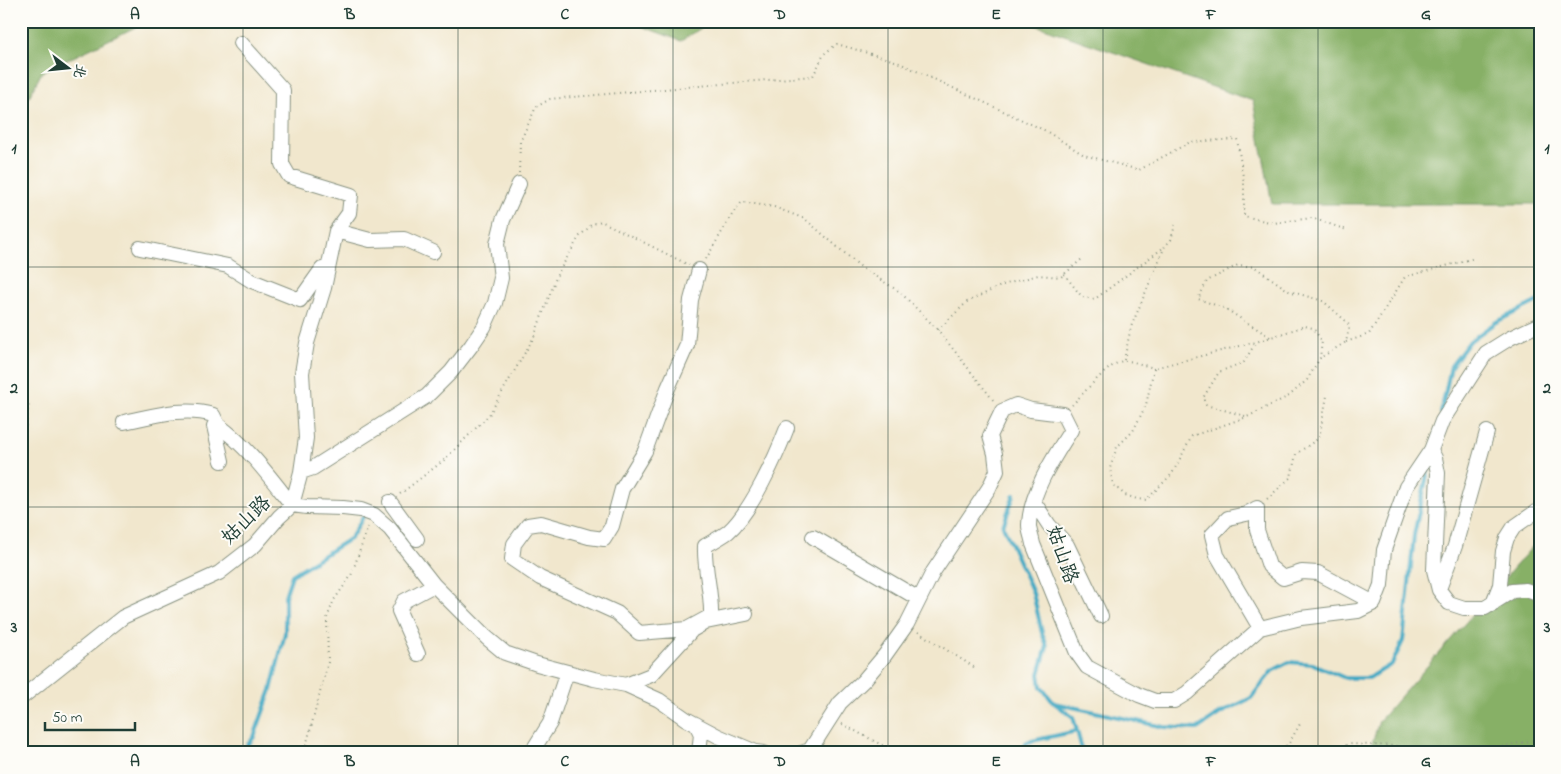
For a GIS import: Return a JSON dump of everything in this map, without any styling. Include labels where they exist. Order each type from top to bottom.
[{"type":"street","points":[[241,43],[283,90],[282,164],[289,176],[351,195],[349,213],[336,231],[328,270],[307,343],[302,373],[306,438],[301,472],[292,505]]},
{"type":"street","points":[[301,472],[313,468],[427,396],[451,372],[466,353],[484,327],[495,303],[501,278],[497,244],[503,220],[519,184]]},
{"type":"street","points":[[336,231],[370,240],[404,239],[433,252]]},
{"type":"street","points":[[140,248],[228,266],[252,281],[300,300],[322,269],[328,270]]},
{"type":"street","points":[[700,270],[691,300],[687,344],[668,388],[645,451],[622,490],[612,526],[604,539],[589,537],[541,523],[528,525],[514,544],[512,560],[540,578],[617,613],[639,633],[687,629],[711,616],[712,601],[704,562],[704,546],[728,532],[744,514],[775,459],[787,428]]},
{"type":"street","points":[[1260,628],[1218,555],[1212,535],[1228,518],[1246,514],[1257,508],[1257,530],[1269,566],[1283,578],[1302,572],[1318,573],[1374,603],[1381,585],[1384,550],[1406,487],[1431,450],[1442,420],[1486,353],[1510,338],[1540,324]]},
{"type":"street","points":[[801,753],[810,750],[840,703],[864,680],[885,655],[907,624],[932,572],[977,507],[997,471],[990,436],[1002,411],[1016,406],[1063,414]]},
{"type":"street","points":[[124,422],[171,412],[203,412],[213,415],[218,425],[252,454],[292,505]]},
{"type":"street","name":"姑山路","points":[[1063,414],[1071,430],[1050,463],[1034,502],[1029,526],[1033,544],[1077,653],[1087,666],[1140,695],[1155,701],[1174,701],[1187,693],[1260,628],[1301,618],[1358,611],[1374,603]]},
{"type":"street","points":[[218,425],[214,426],[222,461]]},
{"type":"street","points":[[1439,590],[1455,546],[1486,432]]},
{"type":"street","points":[[1431,450],[1438,473],[1434,570],[1439,590],[1449,603],[1464,608],[1485,608],[1512,591],[1526,590],[1540,595]]},
{"type":"street","points":[[390,502],[416,539]]},
{"type":"street","points":[[1034,502],[1049,525],[1067,545],[1101,616]]},
{"type":"street","name":"姑山路","points":[[21,698],[123,617],[219,573],[255,545],[292,505],[343,508],[361,510],[374,515],[390,529],[434,585],[487,638],[505,653],[567,672],[626,685],[659,700],[686,719],[718,736],[756,752],[764,753]]},
{"type":"street","points":[[1492,605],[1500,585],[1503,551],[1507,538],[1514,527],[1540,509]]},
{"type":"street","points":[[814,537],[919,600]]},
{"type":"street","points":[[418,654],[399,611],[404,601],[434,585]]},
{"type":"street","points":[[626,685],[651,675],[692,630],[706,622],[746,614]]},
{"type":"street","points":[[531,753],[550,723],[567,672]]},
{"type":"street","points":[[696,724],[701,734],[699,753]]},
{"type":"path","points":[[519,184],[520,142],[536,107],[550,99],[813,76],[824,54],[836,44],[895,61],[1046,131],[1084,156],[1139,170],[1190,142],[1237,139],[1244,183],[1244,216],[1273,223],[1312,218],[1347,230]]},
{"type":"path","points":[[390,502],[443,461],[489,415],[534,337],[557,274],[579,237],[591,225],[601,221],[700,270],[742,202],[774,207],[805,219],[862,268],[900,292],[938,330],[1002,411]]},
{"type":"path","points":[[1064,274],[1082,297],[1095,299],[1165,246],[1171,240],[1175,225]]},
{"type":"path","points":[[1124,360],[1131,327],[1165,246]]},
{"type":"path","points":[[1320,358],[1346,342],[1369,334],[1405,277],[1475,258]]},
{"type":"path","points":[[938,330],[967,302],[1003,285],[1038,275],[1061,277],[1082,260]]},
{"type":"path","points":[[1270,337],[1224,308],[1198,299],[1207,281],[1238,265],[1255,267],[1289,291],[1323,301],[1340,315],[1348,323],[1349,329],[1346,342]]},
{"type":"path","points":[[1063,414],[1104,373],[1124,360],[1154,368],[1256,342],[1305,326],[1313,328],[1322,341],[1320,358],[1307,380],[1289,396],[1247,417],[1192,436],[1172,474],[1146,500],[1125,495],[1113,485],[1110,468],[1117,447],[1133,431],[1146,405],[1154,368]]},
{"type":"path","points":[[1247,417],[1206,405],[1203,398],[1219,372],[1244,362],[1256,342]]},
{"type":"path","points":[[1257,508],[1291,477],[1296,454],[1319,438],[1327,396]]},
{"type":"path","points":[[21,434],[25,431],[29,404]]},
{"type":"path","points":[[305,750],[328,662],[327,618],[334,600],[351,576],[374,515]]},
{"type":"path","points":[[907,624],[977,669]]},
{"type":"path","points":[[830,718],[897,753]]},
{"type":"path","points":[[1268,753],[1288,745],[1300,724]]},
{"type":"path","points":[[1468,753],[1540,739]]},
{"type":"path","points":[[1333,753],[1348,744],[1396,746],[1406,752],[1416,753]]},
{"type":"green space","points":[[21,21],[148,21],[42,72],[21,112]]},
{"type":"green space","points":[[628,21],[712,21],[681,41]]},
{"type":"green space","points":[[1024,21],[1540,21],[1540,204],[1272,204],[1253,101]]},
{"type":"green space","points":[[1540,538],[1540,753],[1369,753],[1379,721]]},
{"type":"waterway","points":[[1441,413],[1451,366],[1470,341],[1496,322],[1540,300]]},
{"type":"waterway","points":[[1054,703],[1164,727],[1197,729],[1219,714],[1251,698],[1272,671],[1289,662],[1313,664],[1345,678],[1369,678],[1392,664],[1403,641],[1414,535],[1430,461]]},
{"type":"waterway","points":[[1014,495],[1003,526],[1033,593],[1042,633],[1047,646],[1039,674],[1041,687],[1054,703],[1073,717],[1077,731]]},
{"type":"waterway","points":[[241,753],[254,737],[271,690],[285,633],[285,596],[292,575],[351,538],[363,517]]},
{"type":"waterway","points":[[1021,753],[1027,742],[1077,731],[1083,753]]}]
